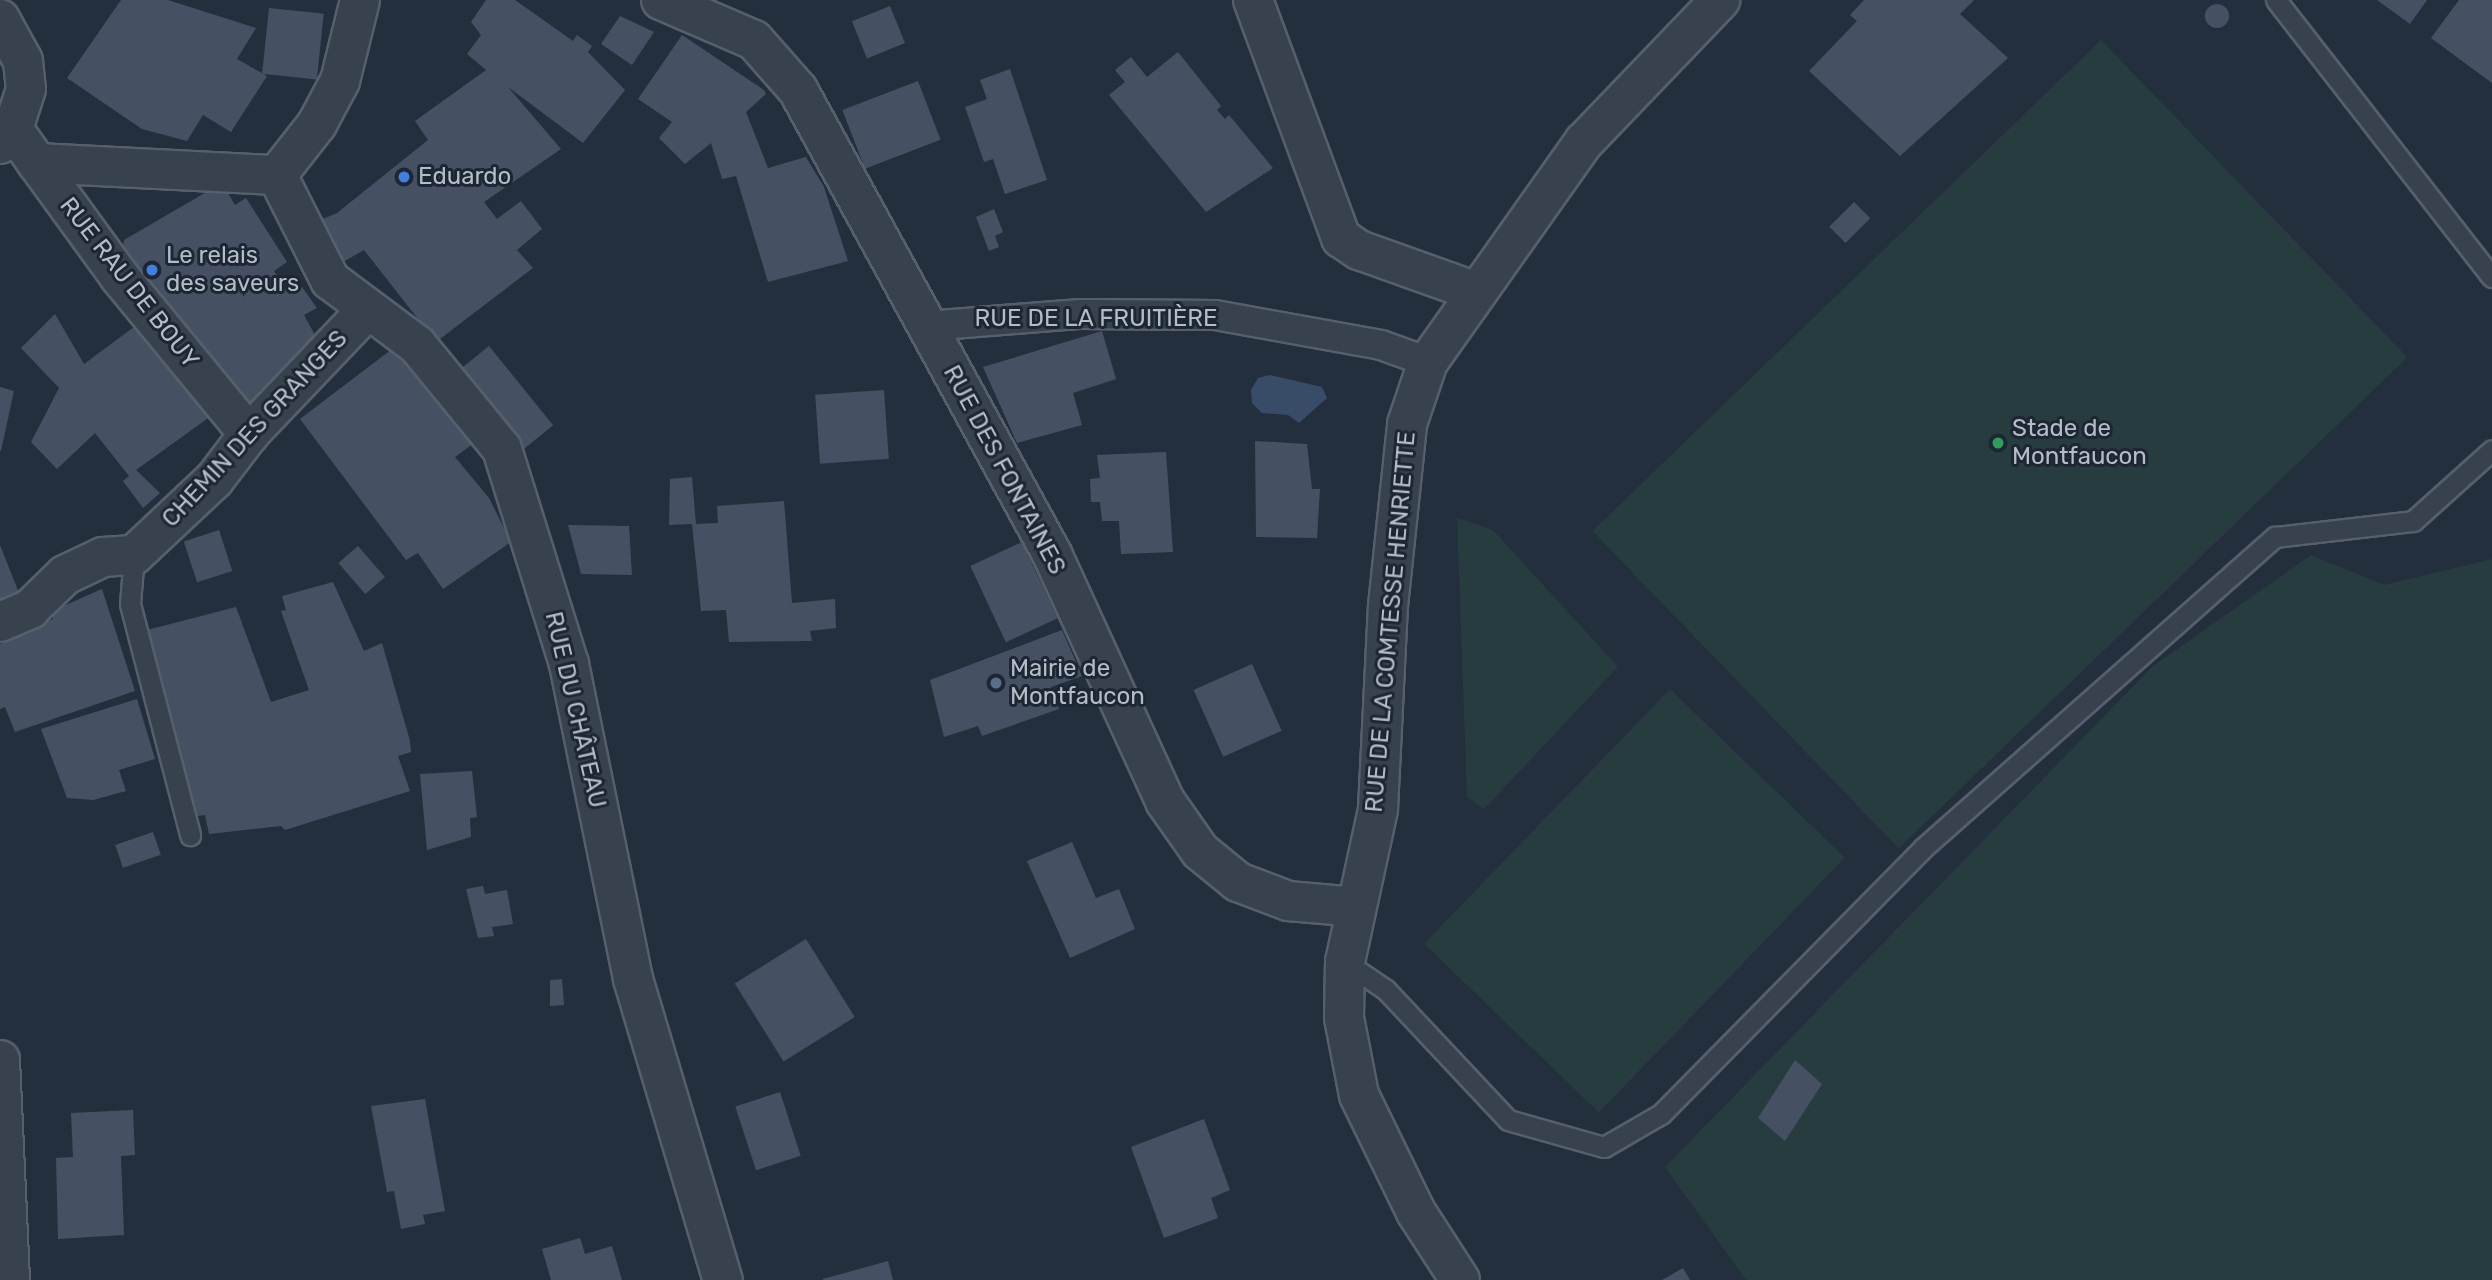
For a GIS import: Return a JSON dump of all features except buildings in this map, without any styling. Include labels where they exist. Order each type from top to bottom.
[{"type":"street","points":[[37,163],[278,175],[317,124],[340,81],[360,0]]},
{"type":"street","name":"RUE DES FONTAINES","points":[[661,0],[754,40],[798,90],[1052,554],[1165,801],[1200,851],[1238,882],[1288,901],[1356,907]]},
{"type":"street","points":[[1253,0],[1341,239],[1359,250],[1476,292]]},
{"type":"street","name":"RUE DE LA COMTESSE HENRIETTE","points":[[1460,1280],[1416,1212],[1359,1095],[1344,1018],[1345,962],[1378,809],[1388,606],[1406,424],[1428,362],[1584,142],[1720,0]]},
{"type":"street","points":[[0,19],[23,61],[26,89],[6,136]]},
{"type":"street","name":"RUE RAU DE BOUY","points":[[6,136],[37,163],[119,276],[249,434]]},
{"type":"street","name":"RUE DU CHÂTEAU","points":[[278,175],[330,279],[366,311],[417,345],[502,449],[569,664],[633,979],[723,1280]]},
{"type":"street","name":"CHEMIN DES GRANGES","points":[[134,555],[214,480],[249,434],[366,311]]},
{"type":"street","name":"RUE DE LA FRUITIÈRE","points":[[927,326],[1081,314],[1215,315],[1381,345],[1428,362]]},
{"type":"street","points":[[0,622],[30,609],[65,576],[103,557],[134,555]]},
{"type":"street","points":[[0,1060],[10,1280]]},
{"type":"lane","points":[[2276,0],[2492,277]]},
{"type":"lane","points":[[1345,962],[1386,990],[1508,1120],[1604,1147],[1661,1114],[1923,848],[2275,537],[2413,521],[2492,450]]},
{"type":"lane","points":[[134,555],[130,604],[190,835]]},
{"type":"green space","name":"Stade de Montfaucon","points":[[2101,40],[2407,357],[1899,848],[1592,531]]},
{"type":"green space","points":[[1457,518],[1493,530],[1618,667],[1484,809],[1467,797]]},
{"type":"green space","points":[[2311,555],[2384,585],[2492,559],[2492,1280],[1746,1280],[1665,1167],[2153,666]]},
{"type":"green space","points":[[1670,689],[1845,858],[1599,1112],[1424,944]]},
{"type":"water","points":[[1270,375],[1322,387],[1327,398],[1299,423],[1288,415],[1262,413],[1252,403],[1251,390],[1258,378]]},
{"type":"place","name":"Eduardo","points":[[404,177]]},
{"type":"place","name":"Le relais des saveurs","points":[[152,270]]},
{"type":"place","name":"Stade de Montfaucon","points":[[1998,443]]},
{"type":"place","name":"Mairie de Montfaucon","points":[[996,683]]}]
